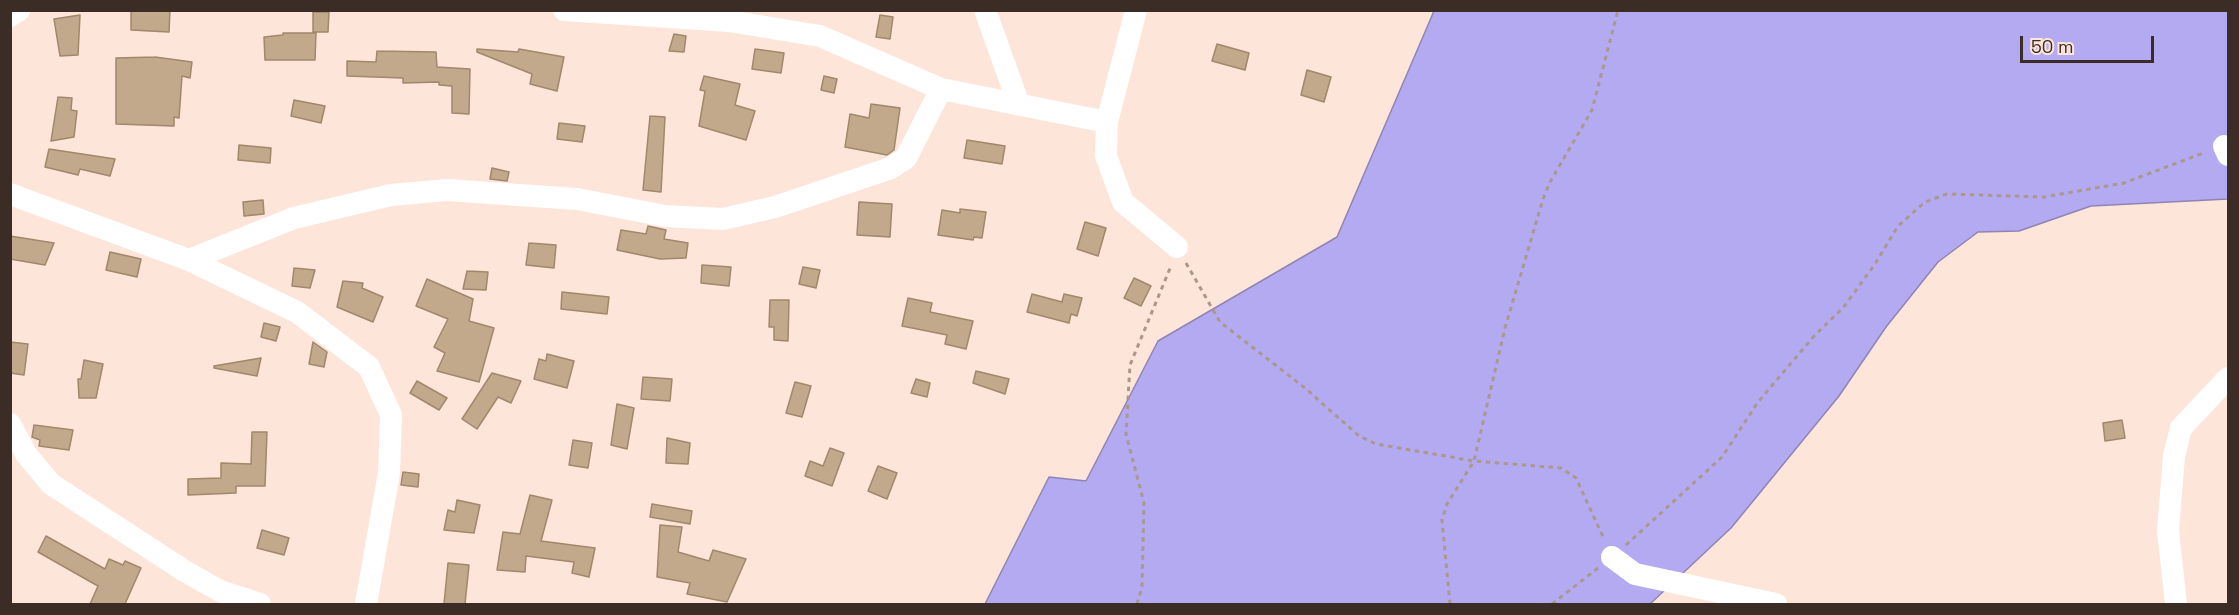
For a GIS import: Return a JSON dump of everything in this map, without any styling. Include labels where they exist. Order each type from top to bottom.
[{"type":"lane","points":[[10,16],[19,10]]},
{"type":"lane","points":[[564,10],[729,21],[820,36],[941,89],[1107,122]]},
{"type":"lane","points":[[985,10],[1019,105]]},
{"type":"lane","points":[[1136,10],[1107,122],[1106,156],[1123,202],[1177,247]]},
{"type":"lane","points":[[189,260],[294,218],[391,195],[447,190],[577,199],[665,216],[723,219],[776,207],[891,168],[906,158],[941,89]]},
{"type":"lane","points":[[10,194],[189,260],[297,312],[369,367],[391,415],[389,473],[366,604]]},
{"type":"lane","points":[[2176,604],[2168,531],[2174,456],[2181,428],[2229,378]]},
{"type":"lane","points":[[10,424],[26,454],[51,484],[183,570],[220,591],[260,604]]},
{"type":"lane","points":[[1612,557],[1635,574],[1776,604]]},
{"type":"path","points":[[1450,604],[1442,520],[1447,504],[1474,460],[1504,328],[1543,199],[1550,182],[1592,110],[1618,10]]},
{"type":"path","points":[[1552,604],[1612,557],[1722,457],[1758,402],[1815,335],[1843,308],[1875,264],[1898,226],[1925,202],[1947,194],[2044,197],[2124,183],[2226,150]]},
{"type":"path","points":[[1177,247],[1220,322],[1305,388],[1359,436],[1376,444],[1474,460],[1561,468],[1576,478],[1612,557]]},
{"type":"path","points":[[1137,604],[1142,587],[1144,503],[1126,434],[1130,365],[1177,247]]},
{"type":"shaded area","points":[[1434,11],[2228,11],[2228,199],[2091,206],[2019,231],[1978,232],[1938,262],[1886,327],[1839,396],[1731,528],[1650,604],[985,604],[1049,477],[1086,481],[1158,341],[1337,237]]},
{"type":"building","points":[[131,10],[170,10],[169,32],[131,30]]},
{"type":"building","points":[[313,12],[329,12],[328,32],[313,32]]},
{"type":"building","points":[[80,15],[78,55],[60,56],[54,19]]},
{"type":"building","points":[[880,15],[893,17],[890,39],[876,37]]},
{"type":"building","points":[[283,33],[316,33],[315,60],[265,60],[264,37],[283,35]]},
{"type":"building","points":[[674,34],[686,36],[684,52],[669,51]]},
{"type":"building","points":[[1217,44],[1249,53],[1245,70],[1212,61]]},
{"type":"building","points":[[477,49],[518,52],[519,49],[564,57],[557,91],[530,84],[532,74],[477,52]]},
{"type":"building","points":[[755,49],[784,53],[781,73],[752,69]]},
{"type":"building","points":[[377,51],[436,52],[437,67],[470,69],[469,114],[452,113],[452,86],[439,85],[439,82],[403,83],[403,78],[347,76],[347,61],[376,62]]},
{"type":"building","points":[[155,57],[192,62],[190,78],[182,76],[179,118],[174,117],[174,126],[116,124],[116,58]]},
{"type":"building","points":[[1307,70],[1331,77],[1324,102],[1301,95]]},
{"type":"building","points":[[704,76],[740,84],[735,105],[755,111],[746,140],[699,126],[705,91],[700,90]]},
{"type":"building","points":[[824,76],[837,79],[834,93],[821,90]]},
{"type":"building","points":[[58,97],[72,98],[71,110],[77,111],[74,137],[51,141]]},
{"type":"building","points":[[294,100],[325,106],[321,123],[291,116]]},
{"type":"building","points":[[871,104],[900,108],[894,150],[887,155],[845,147],[850,114],[869,118]]},
{"type":"building","points":[[650,116],[665,117],[661,192],[643,190]]},
{"type":"building","points":[[559,123],[585,126],[582,142],[557,139]]},
{"type":"building","points":[[967,140],[1005,146],[1002,164],[964,158]]},
{"type":"building","points":[[239,145],[271,148],[270,163],[238,160]]},
{"type":"building","points":[[49,149],[115,159],[110,176],[80,169],[78,175],[45,167]]},
{"type":"building","points":[[492,168],[509,172],[507,181],[490,179]]},
{"type":"building","points":[[263,200],[264,214],[244,216],[243,202]]},
{"type":"building","points":[[859,202],[892,204],[890,237],[857,235]]},
{"type":"building","points":[[960,209],[986,212],[982,238],[974,237],[973,240],[938,235],[942,210],[960,213]]},
{"type":"building","points":[[1085,222],[1106,228],[1098,256],[1077,249]]},
{"type":"building","points":[[648,226],[666,230],[664,239],[688,243],[686,258],[660,259],[617,250],[621,230],[646,234]]},
{"type":"building","points":[[10,236],[54,243],[45,265],[10,259]]},
{"type":"building","points":[[529,243],[556,245],[554,268],[526,265]]},
{"type":"building","points":[[110,252],[141,259],[137,277],[106,270]]},
{"type":"building","points":[[702,265],[731,267],[729,286],[701,283]]},
{"type":"building","points":[[803,267],[820,270],[816,288],[799,284]]},
{"type":"building","points":[[294,268],[315,270],[310,288],[292,286]]},
{"type":"building","points":[[467,271],[488,272],[486,290],[463,289]]},
{"type":"building","points":[[1134,278],[1151,286],[1141,306],[1124,298]]},
{"type":"building","points":[[427,279],[473,299],[469,321],[494,328],[479,382],[437,371],[445,353],[434,347],[448,319],[416,306]]},
{"type":"building","points":[[343,281],[363,283],[362,288],[383,297],[373,322],[337,307]]},
{"type":"building","points":[[562,292],[609,297],[607,314],[561,309]]},
{"type":"building","points":[[1032,294],[1062,302],[1064,294],[1082,298],[1077,316],[1071,314],[1069,323],[1027,312]]},
{"type":"building","points":[[908,298],[932,303],[930,312],[973,321],[966,349],[945,344],[947,335],[902,326]]},
{"type":"building","points":[[770,300],[789,300],[788,341],[774,340],[774,327],[769,327]]},
{"type":"building","points":[[264,323],[280,327],[276,341],[261,337]]},
{"type":"building","points":[[10,342],[28,344],[24,375],[10,373]]},
{"type":"building","points":[[313,342],[327,352],[324,367],[309,364]]},
{"type":"building","points":[[547,354],[574,361],[567,388],[534,379],[539,359],[546,361]]},
{"type":"building","points":[[261,358],[257,376],[214,368],[214,366]]},
{"type":"building","points":[[84,360],[103,364],[96,398],[79,398],[78,379],[81,379]]},
{"type":"building","points":[[976,371],[1009,379],[1005,394],[973,383]]},
{"type":"building","points":[[492,373],[521,381],[511,403],[498,397],[477,429],[462,419]]},
{"type":"building","points":[[643,377],[672,379],[670,401],[641,399]]},
{"type":"building","points":[[916,379],[930,383],[927,397],[911,393]]},
{"type":"building","points":[[417,381],[447,398],[439,410],[410,393]]},
{"type":"building","points":[[795,382],[811,386],[802,417],[786,413]]},
{"type":"building","points":[[617,404],[634,408],[627,449],[611,445]]},
{"type":"building","points":[[2122,420],[2125,438],[2105,441],[2103,423]]},
{"type":"building","points":[[34,425],[73,430],[69,450],[39,446],[40,440],[32,437]]},
{"type":"building","points":[[252,432],[267,432],[265,486],[236,486],[236,493],[188,495],[188,479],[221,478],[221,463],[251,464]]},
{"type":"building","points":[[667,438],[690,443],[688,464],[666,463]]},
{"type":"building","points":[[573,440],[592,443],[588,468],[569,465]]},
{"type":"building","points":[[830,448],[844,453],[832,486],[805,476],[810,461],[823,466]]},
{"type":"building","points":[[878,466],[897,473],[887,499],[868,491]]},
{"type":"building","points":[[403,472],[419,474],[418,487],[401,485]]},
{"type":"building","points":[[530,495],[552,500],[541,541],[595,548],[589,577],[572,573],[574,562],[526,556],[525,572],[497,570],[503,532],[520,534]]},
{"type":"building","points":[[457,500],[480,505],[474,533],[444,530],[448,510],[455,512]]},
{"type":"building","points":[[652,504],[692,511],[690,524],[650,517]]},
{"type":"building","points":[[660,525],[682,527],[678,552],[709,561],[713,550],[746,559],[727,602],[687,594],[690,583],[657,577]]},
{"type":"building","points":[[262,530],[289,538],[284,555],[257,548]]},
{"type":"building","points":[[46,536],[105,569],[109,559],[123,565],[125,561],[141,568],[125,604],[90,604],[98,586],[38,552]]},
{"type":"building","points":[[448,563],[469,565],[465,604],[444,604]]}]
